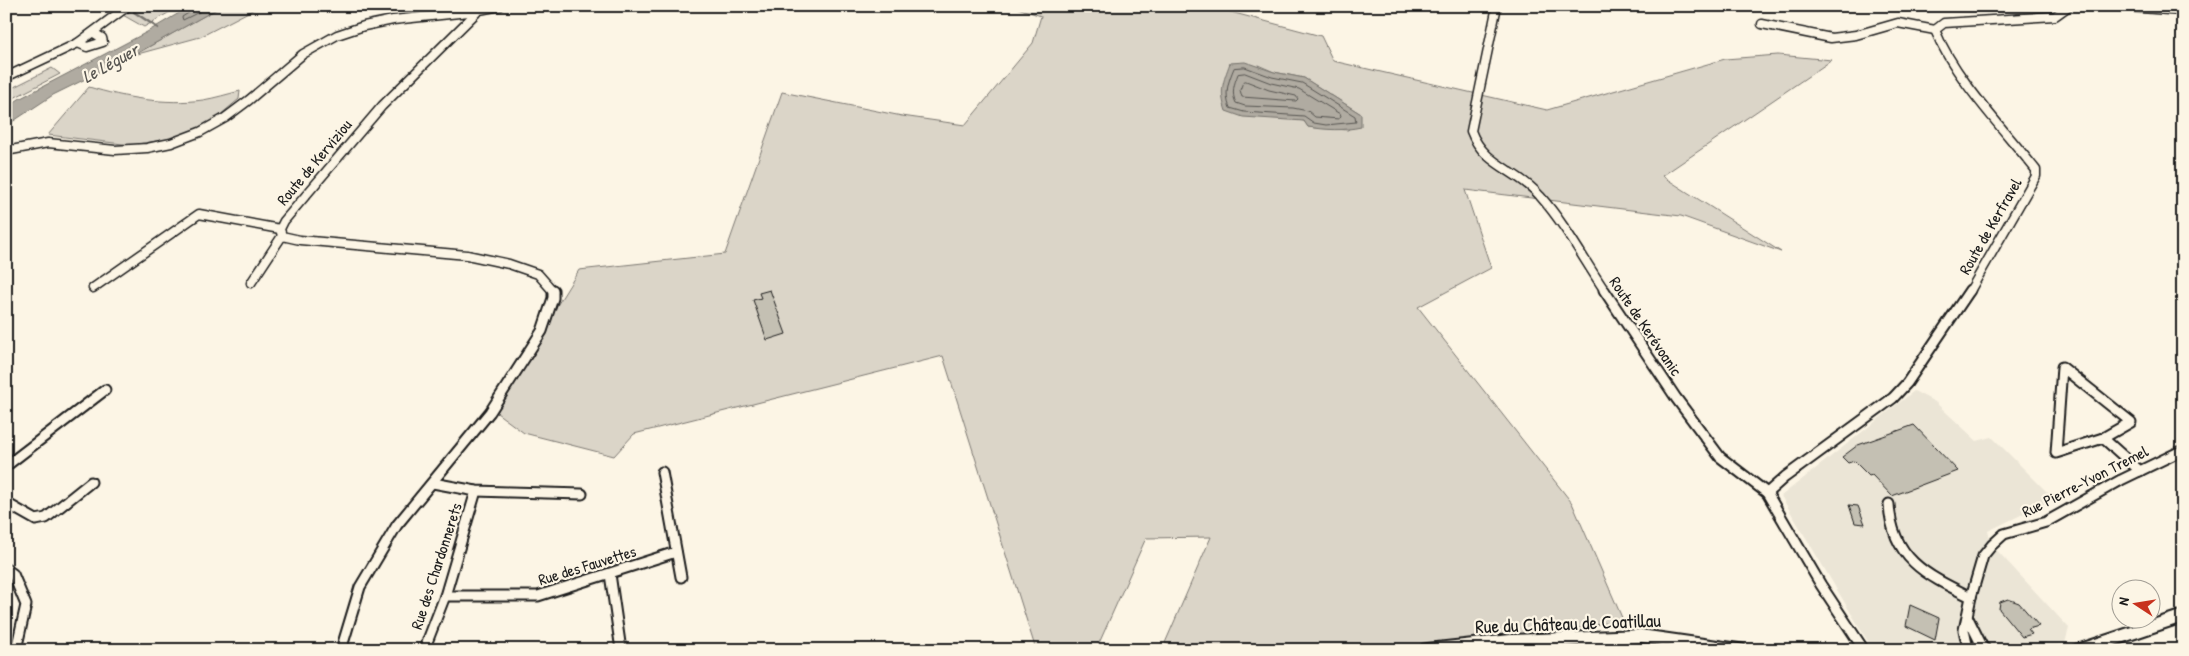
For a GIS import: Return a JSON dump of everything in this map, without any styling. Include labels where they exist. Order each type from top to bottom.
[{"type":"main road","points":[[2080,650],[2183,616]]},
{"type":"main road","name":"Rue du Château de Coatillau","points":[[1427,650],[1510,641],[1641,636],[1739,650]]},
{"type":"main road","points":[[1968,649],[1983,650]]},
{"type":"street","points":[[6,77],[78,43],[128,6]]},
{"type":"street","points":[[6,151],[44,142],[125,150],[174,142],[200,133],[231,116],[304,52],[346,31],[385,20],[476,13],[500,6]]},
{"type":"street","name":"Route de Kerévoanic","points":[[1497,6],[1471,131],[1474,141],[1490,161],[1525,182],[1547,204],[1676,398],[1720,456],[1767,493],[1821,585],[1864,650]]},
{"type":"street","points":[[1762,24],[1831,38],[1850,36],[1898,23],[1934,30],[1944,23],[2055,16],[2069,6]]},
{"type":"street","points":[[2112,6],[2183,11]]},
{"type":"street","name":"Route de Kerviziou","points":[[251,283],[281,232],[284,221],[362,129],[476,13]]},
{"type":"street","name":"Route de Kerfravel","points":[[1767,493],[1785,477],[1880,408],[1907,383],[1964,301],[2036,176],[2036,170],[1965,81],[1941,45],[1934,30]]},
{"type":"street","points":[[78,43],[87,47],[103,42],[102,38],[94,33]]},
{"type":"street","points":[[92,288],[199,214],[281,232],[312,242],[468,255],[509,264],[538,274],[553,289],[554,298],[542,331],[490,412],[397,525],[360,587],[342,650]]},
{"type":"street","points":[[2062,367],[2131,422],[2103,438],[2056,453],[2062,367]]},
{"type":"street","points":[[6,466],[105,390]]},
{"type":"street","points":[[2103,438],[2140,471]]},
{"type":"street","name":"Rue Pierre-Yvon Tremel","points":[[1968,649],[1964,630],[1983,556],[2004,534],[2019,532],[2046,522],[2183,450]]},
{"type":"street","points":[[662,472],[681,577]]},
{"type":"street","points":[[7,505],[36,520],[46,518],[91,482]]},
{"type":"street","points":[[433,483],[476,491],[582,494]]},
{"type":"street","name":"Rue des Chardonnerets","points":[[424,650],[445,596],[476,491]]},
{"type":"street","points":[[1889,504],[1888,518],[1891,533],[1919,568],[1971,597]]},
{"type":"street","name":"Rue des Fauvettes","points":[[445,596],[538,596],[676,552]]},
{"type":"street","points":[[6,569],[14,574],[26,605],[16,650]]},
{"type":"street","points":[[610,574],[621,650]]},
{"type":"street","points":[[1968,618],[1983,650]]},
{"type":"shaded area","points":[[132,6],[180,6],[144,27],[121,14]]},
{"type":"shaded area","points":[[222,6],[260,6],[200,37],[134,55]]},
{"type":"shaded area","points":[[1012,6],[1208,6],[1321,36],[1333,61],[1547,110],[1725,59],[1778,55],[1832,60],[1662,176],[1781,252],[1681,216],[1465,190],[1491,268],[1418,307],[1572,503],[1623,620],[1454,650],[1181,650],[1165,643],[1211,537],[1146,538],[1096,650],[1036,650],[943,356],[634,434],[614,456],[524,433],[497,413],[506,388],[579,270],[725,254],[782,92],[902,116],[965,125],[1033,43],[1041,16]],"holes":[[[1258,65],[1274,72],[1304,78],[1361,114],[1348,130],[1308,127],[1304,121],[1292,119]]]},
{"type":"shaded area","points":[[52,68],[60,74],[6,102],[6,91]]},
{"type":"shaded area","points":[[89,87],[145,100],[174,102],[203,100],[240,91],[239,99],[213,121],[176,138],[131,145],[48,135]]},
{"type":"shaded area","points":[[1914,391],[1935,402],[1977,441],[1992,437],[2054,499],[1988,531],[1991,544],[2069,628],[2065,643],[2035,650],[2000,650],[1986,641],[1958,642],[1955,650],[1873,650],[1781,496]]},
{"type":"water","name":"Le Léguer","points":[[191,6],[222,6],[134,55],[53,95],[6,126],[6,108],[19,99],[147,32]]},
{"type":"water","points":[[1245,62],[1274,72],[1304,78],[1361,114],[1361,127],[1341,130],[1321,129],[1308,127],[1304,121],[1243,117],[1226,111],[1222,92],[1230,63]]},
{"type":"building","points":[[770,290],[786,334],[767,340],[753,300],[761,298],[759,293]]},
{"type":"building","points":[[1914,425],[1958,471],[1892,496],[1872,475],[1869,476],[1854,461],[1848,463],[1842,457],[1858,445]]},
{"type":"building","points":[[1849,505],[1858,506],[1865,524],[1855,523]]},
{"type":"building","points":[[2008,599],[2019,603],[2039,626],[2028,629],[2032,634],[2022,637],[1999,609],[2000,602]]},
{"type":"building","points":[[1910,605],[1939,618],[1935,640],[1906,626]]},
{"type":"waterway","points":[[136,7],[134,12],[158,28]]}]
